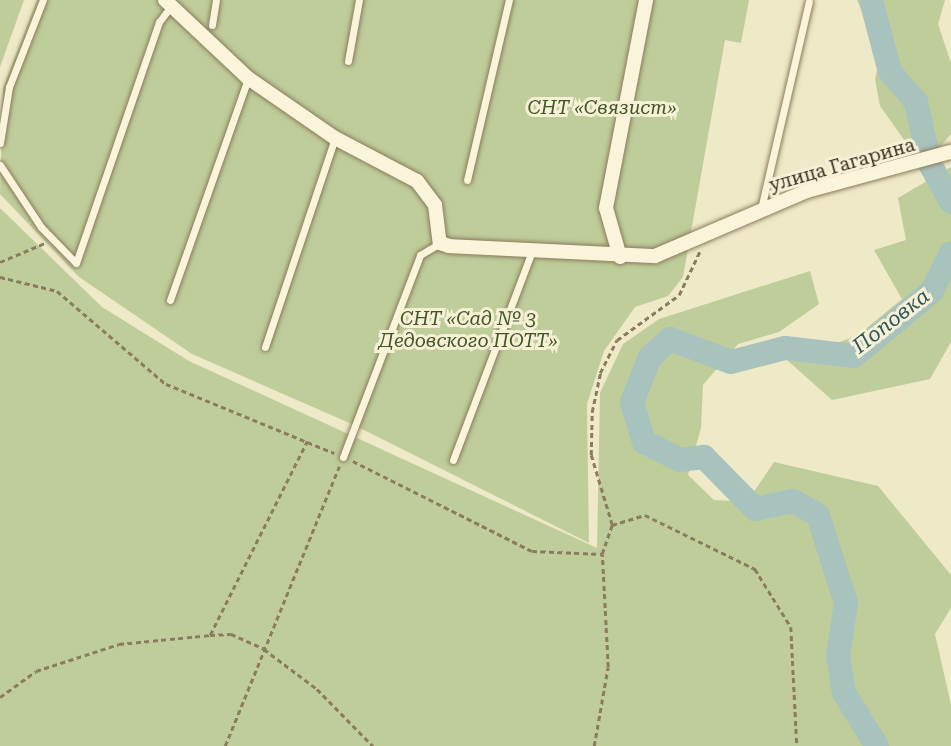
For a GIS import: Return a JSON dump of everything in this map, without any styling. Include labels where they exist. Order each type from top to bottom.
[{"type":"street","points":[[620,257],[606,208],[646,0]]},
{"type":"street","points":[[168,3],[248,78],[335,138],[429,191],[440,243]]},
{"type":"street","name":"улица Гагарина","points":[[440,243],[620,257],[655,256],[708,237],[761,209],[951,152]]},
{"type":"lane","points":[[0,143],[9,86],[43,0]]},
{"type":"lane","points":[[212,25],[216,0]]},
{"type":"lane","points":[[348,61],[359,0]]},
{"type":"lane","points":[[467,180],[509,0]]},
{"type":"lane","points":[[761,209],[809,1]]},
{"type":"lane","points":[[0,164],[52,238],[76,262],[159,22],[168,3]]},
{"type":"lane","points":[[170,300],[248,78]]},
{"type":"lane","points":[[265,347],[335,138]]},
{"type":"lane","points":[[343,457],[420,255],[440,243]]},
{"type":"lane","points":[[453,460],[531,251]]},
{"type":"path","points":[[594,746],[608,667],[602,554],[612,525],[592,455],[600,373],[617,340],[679,295],[708,237]]},
{"type":"path","points":[[0,262],[52,238]]},
{"type":"path","points":[[0,277],[57,291],[166,384],[343,457],[532,551],[602,554]]},
{"type":"path","points":[[210,635],[307,441]]},
{"type":"path","points":[[225,746],[343,457]]},
{"type":"path","points":[[612,525],[645,515],[755,569],[792,627],[797,746]]},
{"type":"path","points":[[0,697],[36,671],[120,644],[230,634],[264,649],[317,689],[373,746]]},
{"type":"green space","points":[[0,0],[24,0],[0,67]]},
{"type":"green space","name":"СНТ «Сад № 3 Дедовского ПОТТ»","points":[[37,0],[749,0],[741,43],[725,40],[683,277],[668,296],[635,307],[604,351],[587,404],[589,543],[354,425],[192,354],[79,277],[0,194],[3,88]]},
{"type":"green space","points":[[857,0],[945,0],[938,24],[951,63],[951,134],[939,148],[912,151],[880,106],[875,79],[881,53]]},
{"type":"green space","points":[[951,167],[951,342],[930,379],[832,400],[787,360],[857,336],[902,299],[874,250],[906,240],[898,198]]},
{"type":"green space","points":[[0,208],[102,307],[189,361],[597,548],[600,393],[623,344],[659,319],[810,271],[819,304],[779,332],[738,344],[703,385],[701,428],[688,475],[714,500],[747,502],[774,462],[878,486],[951,575],[951,608],[935,634],[951,705],[951,746],[0,746]]},
{"type":"waterway","name":"Поповка","points":[[871,0],[890,72],[916,102],[930,164],[951,202]]},
{"type":"waterway","name":"Поповка","points":[[877,746],[844,693],[838,656],[846,603],[818,515],[793,501],[755,509],[704,457],[680,460],[644,442],[632,402],[650,357],[670,339],[731,362],[785,348],[854,356],[932,291],[951,253]]},
{"type":"park label","name":"СНТ «Связист»","points":[[602,108]]}]
